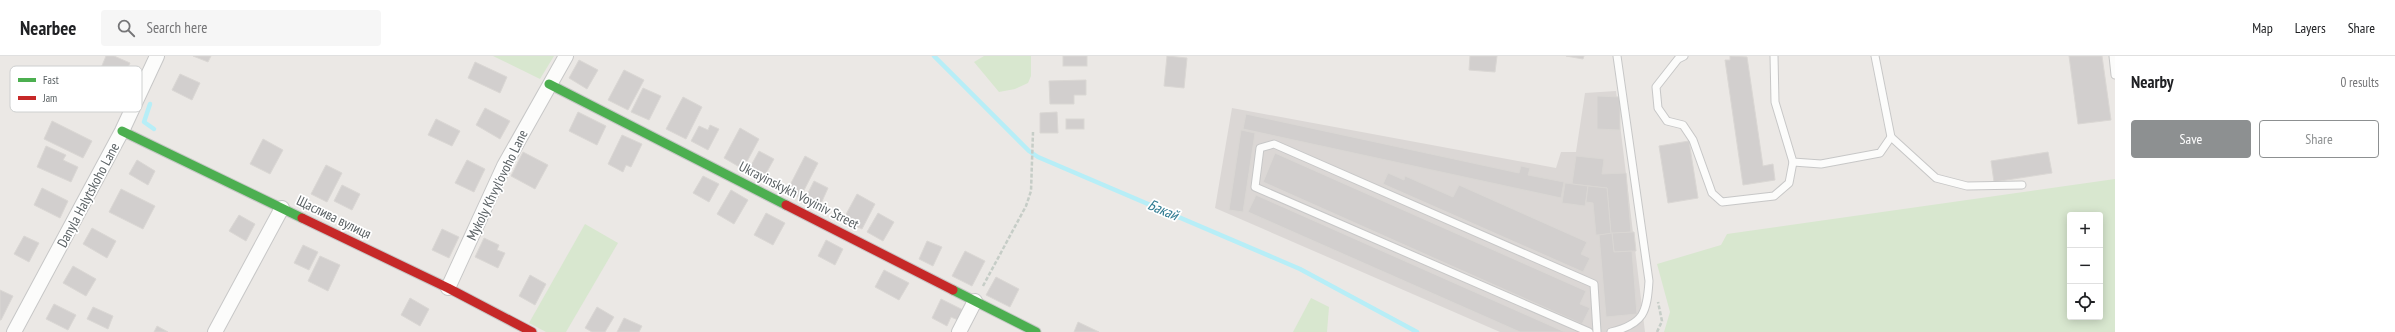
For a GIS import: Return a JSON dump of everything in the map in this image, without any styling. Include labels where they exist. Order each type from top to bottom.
[{"type":"street","name":"Danyla Halytskoho Lane","points":[[142,88],[157,56]]},
{"type":"street","name":"Mykoly Khvyl'ovoho Lane","points":[[448,288],[504,166],[566,56]]},
{"type":"street","name":"Ukrayinskykh Voyiniv Street","points":[[549,84],[1036,332]]},
{"type":"street","name":"Danyla Halytskoho Lane","points":[[14,332],[131,112]]},
{"type":"street","name":"Щаслива вулиця","points":[[122,131],[448,288],[532,332]]},
{"type":"street","points":[[215,332],[282,208]]},
{"type":"street","points":[[959,332],[975,301]]},
{"type":"lane","points":[[1611,332],[1637,321],[1644,314],[1648,304],[1649,281],[1617,56]]},
{"type":"lane","points":[[1684,56],[1678,59],[1656,87],[1658,108],[1667,121],[1683,125],[1693,140],[1712,193],[1722,202],[1774,196],[1789,183],[1793,162],[1775,102],[1774,56]]},
{"type":"lane","points":[[1875,56],[1891,137],[1936,178],[1967,186],[2022,185]]},
{"type":"lane","points":[[2113,56],[2115,75]]},
{"type":"lane","points":[[1793,162],[1821,164],[1880,153],[1891,137]]},
{"type":"lane","points":[[1590,332],[1255,187],[1260,148],[1274,144],[1594,284],[1597,332]]},
{"type":"path","points":[[975,301],[1026,206],[1031,191],[1033,132]]},
{"type":"shaded area","points":[[1616,91],[1645,332],[1500,332],[1215,208],[1232,108],[1556,168],[1561,152],[1576,152],[1585,93]]},
{"type":"green space","points":[[493,56],[554,56],[540,79]]},
{"type":"green space","points":[[984,56],[1031,56],[1031,76],[1028,83],[1015,89],[999,92],[974,62]]},
{"type":"green space","points":[[2115,179],[2115,332],[1664,332],[1670,312],[1657,264],[1721,245],[1727,234]]},
{"type":"green space","points":[[585,224],[618,243],[566,332],[546,332],[529,323]]},
{"type":"green space","points":[[1311,298],[1329,307],[1327,332],[1293,332]]},
{"type":"building","points":[[106,56],[114,56],[130,63],[129,66],[102,66]]},
{"type":"building","points":[[193,56],[211,56],[208,62]]},
{"type":"building","points":[[1063,56],[1087,56],[1087,66],[1063,66]]},
{"type":"building","points":[[1167,56],[1187,58],[1184,88],[1164,86]]},
{"type":"building","points":[[1470,56],[1497,56],[1495,72],[1469,70]]},
{"type":"building","points":[[1566,56],[1584,56],[1583,59]]},
{"type":"building","points":[[1730,56],[1747,57],[1763,166],[1773,164],[1775,180],[1743,185],[1725,60],[1730,60]]},
{"type":"building","points":[[2069,56],[2102,56],[2111,120],[2078,124]]},
{"type":"building","points":[[579,60],[598,70],[587,89],[569,78]]},
{"type":"building","points":[[475,62],[507,77],[500,93],[468,78]]},
{"type":"building","points":[[624,70],[644,80],[628,110],[608,100]]},
{"type":"building","points":[[180,74],[200,83],[192,100],[172,90]]},
{"type":"building","points":[[1086,80],[1086,95],[1074,95],[1074,104],[1050,104],[1049,81]]},
{"type":"building","points":[[643,88],[661,96],[649,120],[631,112]]},
{"type":"building","points":[[1597,96],[1620,97],[1620,130],[1597,129]]},
{"type":"building","points":[[683,97],[702,107],[686,139],[666,129]]},
{"type":"building","points":[[485,108],[510,121],[500,139],[476,125]]},
{"type":"building","points":[[578,112],[606,126],[597,145],[569,131]]},
{"type":"building","points":[[1057,112],[1058,133],[1040,133],[1040,113]]},
{"type":"building","points":[[1246,114],[1519,173],[1521,166],[1530,168],[1528,175],[1564,182],[1561,198],[1243,129]]},
{"type":"building","points":[[436,119],[460,131],[452,146],[428,135]]},
{"type":"building","points":[[1066,119],[1084,119],[1084,129],[1066,129]]},
{"type":"building","points":[[52,121],[92,141],[83,158],[44,139]]},
{"type":"building","points":[[710,125],[719,129],[708,150],[691,141],[699,126],[708,130]]},
{"type":"building","points":[[740,128],[759,139],[743,169],[724,158]]},
{"type":"building","points":[[1241,130],[1255,133],[1243,212],[1229,210]]},
{"type":"building","points":[[622,135],[642,144],[631,167],[626,165],[623,172],[608,164]]},
{"type":"building","points":[[263,139],[283,150],[270,174],[250,164]]},
{"type":"building","points":[[1689,141],[1698,198],[1668,203],[1659,146]]},
{"type":"building","points":[[46,146],[66,155],[63,160],[78,167],[71,182],[37,167]]},
{"type":"building","points":[[759,151],[774,159],[763,179],[748,171]]},
{"type":"building","points":[[523,152],[548,165],[535,189],[511,176]]},
{"type":"building","points":[[2048,152],[2052,173],[1994,182],[1991,161]]},
{"type":"building","points":[[1275,153],[1586,291],[1580,304],[1590,308],[1582,324],[1263,182]]},
{"type":"building","points":[[805,156],[818,163],[800,198],[787,191]]},
{"type":"building","points":[[1576,156],[1604,159],[1602,174],[1626,173],[1631,232],[1611,234],[1607,188],[1572,184]]},
{"type":"building","points":[[137,160],[155,171],[148,185],[129,174]]},
{"type":"building","points":[[467,160],[485,169],[474,192],[455,183]]},
{"type":"building","points":[[326,165],[342,173],[327,202],[311,194]]},
{"type":"building","points":[[1388,173],[1404,180],[1405,176],[1453,197],[1459,185],[1587,242],[1581,254],[1590,258],[1583,272],[1383,184]]},
{"type":"building","points":[[703,176],[719,184],[709,202],[693,193]]},
{"type":"building","points":[[814,181],[828,188],[819,208],[804,201]]},
{"type":"building","points":[[1565,183],[1588,186],[1585,206],[1562,203]]},
{"type":"building","points":[[342,185],[360,194],[352,210],[334,201]]},
{"type":"building","points":[[1588,186],[1607,188],[1611,234],[1596,235],[1593,203],[1586,202]]},
{"type":"building","points":[[42,188],[68,201],[60,218],[34,205]]},
{"type":"building","points":[[121,189],[155,206],[143,229],[109,212]]},
{"type":"building","points":[[731,190],[748,200],[734,224],[717,214]]},
{"type":"building","points":[[857,194],[875,204],[862,229],[843,220]]},
{"type":"building","points":[[1256,195],[1565,332],[1520,332],[1248,212]]},
{"type":"building","points":[[766,213],[785,223],[773,245],[754,235]]},
{"type":"building","points":[[878,213],[894,222],[883,241],[867,232]]},
{"type":"building","points":[[239,215],[255,224],[246,241],[229,231]]},
{"type":"building","points":[[92,228],[116,241],[107,258],[83,244]]},
{"type":"building","points":[[442,229],[459,237],[449,258],[432,250]]},
{"type":"building","points":[[1634,232],[1636,251],[1614,252],[1612,233]]},
{"type":"building","points":[[1612,233],[1614,252],[1632,251],[1637,314],[1606,317],[1599,235]]},
{"type":"building","points":[[24,236],[39,243],[29,262],[14,254]]},
{"type":"building","points":[[484,238],[499,245],[497,250],[505,253],[498,268],[475,257]]},
{"type":"building","points":[[826,240],[843,249],[835,265],[818,256]]},
{"type":"building","points":[[927,241],[942,247],[933,266],[919,259]]},
{"type":"building","points":[[303,245],[318,252],[309,270],[294,263]]},
{"type":"building","points":[[965,251],[985,261],[972,286],[952,276]]},
{"type":"building","points":[[320,256],[340,265],[328,291],[308,281]]},
{"type":"building","points":[[73,266],[96,279],[86,296],[63,283]]},
{"type":"building","points":[[884,270],[909,283],[899,300],[875,287]]},
{"type":"building","points":[[530,275],[546,284],[535,305],[519,296]]},
{"type":"building","points":[[996,277],[1019,289],[1010,307],[986,295]]},
{"type":"building","points":[[0,290],[13,296],[1,320],[0,320]]},
{"type":"building","points":[[410,298],[429,309],[420,326],[401,315]]},
{"type":"building","points":[[941,299],[963,310],[958,320],[951,317],[947,326],[932,318]]},
{"type":"building","points":[[54,304],[76,315],[68,330],[46,319]]},
{"type":"building","points":[[93,307],[113,316],[108,329],[87,319]]},
{"type":"building","points":[[597,307],[614,317],[605,332],[592,332],[585,328]]},
{"type":"building","points":[[624,318],[642,326],[639,332],[617,332]]},
{"type":"building","points":[[1078,322],[1099,332],[1074,332]]},
{"type":"building","points":[[157,326],[168,332],[154,332]]},
{"type":"waterway","name":"Бакай","points":[[934,56],[1029,151],[1038,157],[1300,269],[1417,332]]},
{"type":"waterway","points":[[150,104],[144,122],[154,129]]},
{"type":"traffic: fast","points":[[549,84],[786,205]]},
{"type":"traffic: fast","points":[[122,131],[302,218]]},
{"type":"traffic: fast","points":[[953,290],[1036,332]]},
{"type":"traffic: jam","points":[[786,205],[953,290]]},
{"type":"traffic: jam","points":[[302,218],[448,288],[532,332]]}]
